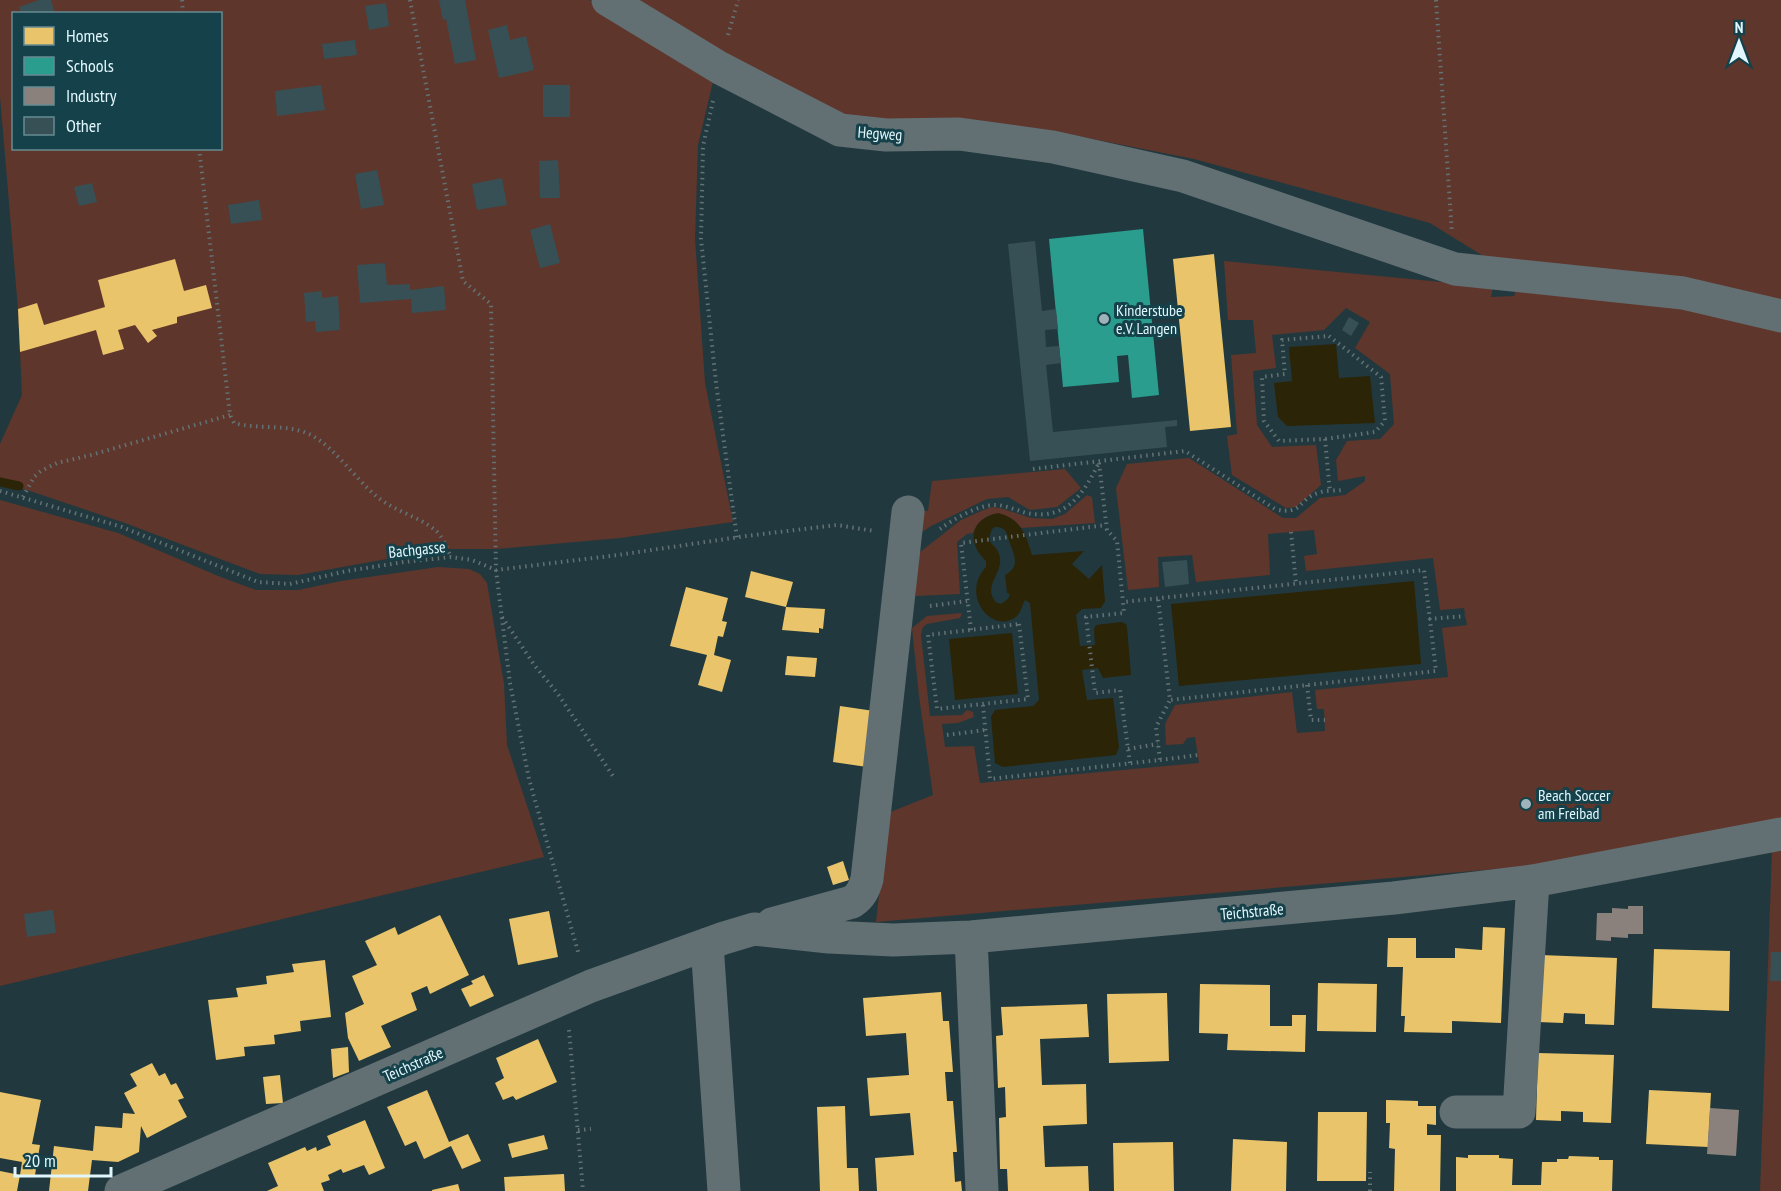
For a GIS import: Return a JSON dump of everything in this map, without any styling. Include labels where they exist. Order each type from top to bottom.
[{"type":"street","name":"Hegweg","points":[[608,0],[720,68],[840,130],[886,135],[959,134],[1053,147],[1183,176],[1455,269],[1683,293],[1781,316]]},
{"type":"street","points":[[754,929],[852,903],[859,898],[864,889],[867,879],[908,512]]},
{"type":"street","name":"Teichstraße","points":[[121,1191],[579,991],[754,929],[829,937],[893,940],[971,937],[1394,898],[1533,881],[1779,835]]},
{"type":"street","points":[[1456,1112],[1519,1112],[1533,881]]},
{"type":"street","points":[[971,937],[982,1191]]},
{"type":"street","points":[[707,944],[724,1191]]},
{"type":"path","points":[[410,0],[463,281],[491,304],[496,570],[510,683],[529,780],[578,952],[579,991],[574,1074],[583,1191]]},
{"type":"path","points":[[1436,0],[1455,269]]},
{"type":"path","points":[[720,68],[703,146],[701,239],[716,383],[737,538]]},
{"type":"path","points":[[199,150],[230,415],[234,423],[295,429],[312,436],[388,506],[436,530],[452,557]]},
{"type":"path","points":[[1329,336],[1381,377],[1385,421],[1375,432],[1325,439],[1279,441],[1264,421],[1262,377],[1285,374],[1282,340],[1329,336]]},
{"type":"path","points":[[23,497],[34,477],[57,463],[230,415]]},
{"type":"path","points":[[1325,439],[1330,492]]},
{"type":"path","points":[[1033,469],[1185,451],[1275,509],[1283,511],[1292,511],[1317,493],[1342,490]]},
{"type":"path","points":[[1099,462],[1107,530],[1117,542],[1124,613],[1086,617],[1095,693],[1120,690],[1130,764]]},
{"type":"path","points":[[938,530],[980,507],[995,505],[1029,513],[1048,514],[1061,510],[1085,490],[1099,462]]},
{"type":"path","name":"Bachgasse","points":[[0,491],[123,526],[258,582],[290,584],[347,571],[452,557],[472,560],[496,570]]},
{"type":"path","points":[[496,570],[837,525]]},
{"type":"path","points":[[971,630],[961,543],[1106,525]]},
{"type":"path","points":[[1291,532],[1296,583]]},
{"type":"path","points":[[1123,602],[1424,570],[1436,671],[1170,700]]},
{"type":"path","points":[[1158,598],[1170,700],[1156,727],[1160,760]]},
{"type":"path","points":[[502,616],[613,776]]},
{"type":"path","points":[[1429,619],[1465,616]]},
{"type":"path","points":[[1019,624],[1028,699],[937,709],[928,634],[971,630],[1019,624]]},
{"type":"path","points":[[1307,685],[1311,720],[1325,720]]},
{"type":"path","points":[[982,705],[990,780],[1198,755]]},
{"type":"path","points":[[947,735],[985,730]]},
{"type":"path","points":[[1128,749],[1158,744]]},
{"type":"path","points":[[578,1130],[591,1129]]},
{"type":"path","points":[[1370,1172],[1370,1191]]},
{"type":"shaded area","points":[[0,0],[589,0],[715,73],[698,145],[695,239],[705,383],[733,522],[620,538],[496,549],[442,549],[298,575],[260,574],[125,523],[0,483],[0,444],[22,395],[18,309],[0,96]]},
{"type":"shaded area","points":[[636,0],[1781,0],[1781,300],[1488,259],[1430,223],[1194,159],[1042,129],[856,123],[741,67]]},
{"type":"shaded area","points":[[1224,261],[1493,287],[1491,297],[1514,296],[1516,290],[1681,306],[1781,330],[1781,1191],[1760,1191],[1773,822],[1531,866],[876,922],[888,813],[933,795],[912,628],[927,616],[962,613],[960,618],[927,624],[923,627],[921,635],[930,716],[962,715],[967,710],[973,712],[974,717],[958,723],[942,724],[945,747],[974,746],[980,783],[1199,763],[1195,737],[1187,738],[1183,744],[1166,745],[1165,724],[1175,705],[1292,692],[1297,733],[1325,731],[1324,709],[1317,709],[1315,690],[1448,677],[1442,628],[1467,625],[1464,608],[1440,610],[1433,558],[1306,571],[1304,556],[1317,554],[1314,530],[1268,534],[1270,575],[1196,582],[1192,555],[1158,557],[1159,587],[1128,590],[1116,488],[1127,464],[1189,458],[1283,518],[1296,518],[1320,498],[1345,495],[1365,481],[1365,476],[1338,481],[1336,460],[1347,441],[1380,439],[1394,424],[1390,374],[1355,348],[1370,322],[1346,308],[1324,330],[1272,335],[1276,368],[1253,371],[1257,425],[1272,447],[1316,445],[1321,485],[1296,507],[1286,508],[1232,475],[1227,436],[1237,434],[1231,355],[1256,353],[1253,320],[1228,320]]},
{"type":"shaded area","points":[[1336,344],[1339,378],[1370,376],[1375,423],[1287,426],[1278,417],[1274,383],[1292,381],[1289,347]]},
{"type":"shaded area","points":[[1065,469],[1081,488],[1057,507],[1030,510],[1008,497],[987,499],[931,526],[906,543],[913,510],[928,511],[932,481]]},
{"type":"shaded area","points":[[1087,495],[1092,497],[1095,523],[1021,528],[1015,521],[1002,514],[983,519],[973,533],[967,534],[957,542],[960,594],[916,596],[913,569],[915,556],[961,520],[992,507],[1031,518],[1052,519],[1065,514]]},
{"type":"shaded area","points":[[0,500],[118,533],[256,590],[298,590],[341,581],[438,567],[469,569],[480,574],[487,583],[504,684],[507,745],[544,857],[0,986]]},
{"type":"shaded area","points":[[998,513],[1017,523],[1025,534],[1032,555],[1084,551],[1072,564],[1089,579],[1102,565],[1105,601],[1101,608],[1082,609],[1076,615],[1080,646],[1095,645],[1096,625],[1121,622],[1127,627],[1131,675],[1103,678],[1098,668],[1082,670],[1087,700],[1113,698],[1119,747],[1116,755],[1003,767],[995,763],[991,717],[995,710],[1033,706],[1039,700],[1030,603],[1025,600],[1016,617],[1006,621],[997,621],[982,609],[977,599],[976,589],[979,578],[986,567],[986,561],[976,546],[974,532],[981,520]],"holes":[[[999,527],[1007,534],[1015,561],[1013,568],[1005,575],[1007,593],[1010,594],[1008,599],[1001,604],[996,602],[991,590],[1000,561],[999,554],[990,538],[992,529]]]},
{"type":"shaded area","points":[[1414,581],[1421,664],[1179,686],[1171,604]]},
{"type":"shaded area","points":[[1012,633],[1018,694],[955,700],[949,639]]},
{"type":"building: Homes","points":[[1214,254],[1231,427],[1190,431],[1173,259]]},
{"type":"building: Homes","points":[[175,259],[184,291],[206,285],[212,308],[177,317],[177,323],[152,330],[157,336],[148,343],[135,325],[118,330],[124,349],[103,355],[96,330],[20,352],[18,309],[37,303],[44,325],[105,307],[98,280]]},
{"type":"building: Homes","points":[[751,571],[793,582],[786,607],[745,597]]},
{"type":"building: Homes","points":[[686,587],[728,598],[722,621],[727,622],[723,637],[718,636],[714,655],[731,660],[722,692],[698,685],[707,655],[670,646]]},
{"type":"building: Homes","points":[[786,607],[825,609],[823,629],[819,628],[819,633],[782,630]]},
{"type":"building: Homes","points":[[787,656],[817,658],[815,677],[785,675]]},
{"type":"building: Homes","points":[[840,706],[874,711],[867,767],[833,762]]},
{"type":"building: Homes","points":[[843,861],[849,880],[833,885],[827,867]]},
{"type":"building: Homes","points":[[549,911],[558,957],[518,965],[509,919]]},
{"type":"building: Homes","points":[[440,915],[469,975],[430,994],[427,986],[411,993],[417,1010],[381,1026],[391,1047],[359,1061],[348,1038],[345,1013],[364,1004],[352,976],[377,965],[365,941],[395,927],[398,935]]},
{"type":"building: Homes","points":[[1483,927],[1505,928],[1501,1023],[1452,1021],[1452,1033],[1404,1032],[1405,1016],[1401,1016],[1403,967],[1387,967],[1388,938],[1416,938],[1416,958],[1455,958],[1455,948],[1482,950]]},
{"type":"building: Homes","points":[[1654,949],[1730,951],[1729,1011],[1652,1008]]},
{"type":"building: Homes","points":[[1541,955],[1617,958],[1614,1025],[1585,1024],[1585,1014],[1564,1013],[1563,1023],[1538,1022]]},
{"type":"building: Homes","points":[[325,960],[331,1017],[300,1021],[301,1031],[274,1035],[275,1044],[244,1047],[245,1056],[216,1060],[208,1000],[238,997],[236,988],[267,984],[266,976],[294,972],[292,964]]},
{"type":"building: Homes","points":[[484,975],[494,996],[470,1007],[461,989],[473,984],[471,981]]},
{"type":"building: Homes","points":[[1318,983],[1377,984],[1376,1032],[1317,1031]]},
{"type":"building: Homes","points":[[1200,984],[1270,985],[1270,1026],[1292,1026],[1292,1015],[1306,1015],[1305,1052],[1227,1050],[1228,1034],[1199,1033]]},
{"type":"building: Homes","points":[[941,992],[943,1021],[949,1021],[953,1072],[945,1072],[947,1101],[953,1101],[957,1152],[953,1152],[955,1182],[961,1181],[962,1191],[877,1191],[875,1158],[914,1155],[910,1113],[870,1116],[867,1078],[909,1075],[906,1033],[866,1036],[863,998]]},
{"type":"building: Homes","points":[[1167,993],[1169,1061],[1109,1063],[1107,994]]},
{"type":"building: Homes","points":[[1087,1004],[1089,1037],[1040,1039],[1042,1085],[1086,1084],[1087,1124],[1043,1126],[1045,1167],[1088,1166],[1089,1191],[1008,1191],[1007,1169],[1000,1169],[999,1118],[1006,1117],[1005,1087],[998,1088],[996,1036],[1003,1035],[1001,1007]]},
{"type":"building: Homes","points":[[538,1039],[557,1082],[516,1100],[513,1096],[503,1100],[495,1083],[504,1078],[496,1058]]},
{"type":"building: Homes","points":[[348,1047],[349,1072],[333,1078],[331,1049]]},
{"type":"building: Homes","points":[[1538,1053],[1614,1055],[1611,1123],[1583,1122],[1583,1112],[1561,1111],[1561,1121],[1536,1120]]},
{"type":"building: Homes","points":[[152,1063],[159,1076],[165,1073],[171,1085],[176,1083],[184,1098],[178,1100],[187,1117],[147,1138],[141,1126],[139,1152],[118,1162],[92,1160],[88,1191],[49,1191],[54,1146],[93,1151],[95,1126],[122,1128],[123,1113],[135,1114],[124,1093],[137,1086],[130,1074]]},
{"type":"building: Homes","points":[[280,1075],[283,1103],[266,1104],[263,1077]]},
{"type":"building: Homes","points":[[427,1090],[449,1142],[468,1134],[481,1161],[462,1169],[451,1146],[424,1159],[416,1141],[405,1146],[387,1107]]},
{"type":"building: Homes","points":[[1649,1090],[1711,1093],[1708,1147],[1646,1144]]},
{"type":"building: Homes","points":[[0,1092],[41,1100],[32,1144],[40,1145],[35,1175],[20,1175],[22,1162],[0,1158]]},
{"type":"building: Homes","points":[[1386,1100],[1418,1101],[1418,1106],[1436,1106],[1436,1125],[1427,1124],[1427,1135],[1441,1135],[1440,1191],[1394,1191],[1395,1149],[1389,1148],[1390,1123],[1386,1123]]},
{"type":"building: Homes","points":[[845,1106],[847,1168],[858,1168],[859,1191],[820,1191],[817,1107]]},
{"type":"building: Homes","points":[[1318,1112],[1367,1112],[1366,1181],[1317,1181]]},
{"type":"building: Homes","points":[[365,1120],[385,1168],[369,1175],[364,1165],[343,1173],[341,1169],[328,1175],[330,1180],[321,1183],[324,1191],[267,1191],[278,1186],[268,1163],[305,1147],[307,1151],[316,1147],[317,1151],[331,1145],[327,1136]]},
{"type":"building: Homes","points":[[544,1135],[548,1149],[512,1158],[508,1144]]},
{"type":"building: Homes","points":[[1233,1139],[1287,1142],[1286,1191],[1231,1191]]},
{"type":"building: Homes","points":[[1173,1142],[1174,1191],[1114,1191],[1113,1143]]},
{"type":"building: Homes","points":[[1468,1155],[1499,1155],[1499,1158],[1513,1159],[1512,1185],[1541,1185],[1542,1162],[1557,1162],[1557,1159],[1568,1159],[1569,1156],[1613,1160],[1612,1191],[1456,1191],[1456,1157],[1468,1158]]},
{"type":"building: Homes","points":[[0,1171],[20,1175],[17,1191],[0,1191]]},
{"type":"building: Homes","points":[[564,1174],[565,1191],[505,1191],[504,1177]]},
{"type":"building: Homes","points":[[458,1184],[460,1191],[432,1191],[432,1190]]},
{"type":"building: Schools","name":"Kinderstube e.V. Langen","points":[[1143,229],[1159,395],[1132,398],[1128,355],[1117,356],[1119,382],[1063,387],[1049,239]]},
{"type":"building: Industry","points":[[1628,906],[1643,906],[1643,934],[1628,934],[1628,938],[1611,937],[1611,941],[1596,940],[1597,913],[1612,913],[1612,908],[1628,909]]},
{"type":"building: Industry","points":[[1710,1108],[1739,1110],[1736,1156],[1707,1154]]},
{"type":"building: Other","points":[[39,0],[51,0],[54,12],[21,12],[19,7]]},
{"type":"building: Other","points":[[439,0],[465,0],[476,60],[455,64],[446,19],[443,20]]},
{"type":"building: Other","points":[[386,3],[389,26],[369,30],[365,6]]},
{"type":"building: Other","points":[[507,25],[510,40],[526,36],[534,70],[499,78],[488,30]]},
{"type":"building: Other","points":[[355,40],[357,55],[324,59],[322,44]]},
{"type":"building: Other","points":[[321,85],[325,110],[277,116],[275,91]]},
{"type":"building: Other","points":[[543,85],[570,85],[570,117],[543,117]]},
{"type":"building: Other","points":[[558,160],[560,198],[540,198],[539,161]]},
{"type":"building: Other","points":[[377,170],[384,205],[361,209],[355,174]]},
{"type":"building: Other","points":[[502,178],[507,205],[477,210],[472,184]]},
{"type":"building: Other","points":[[92,183],[97,202],[79,206],[74,187]]},
{"type":"building: Other","points":[[259,200],[262,220],[231,224],[228,205]]},
{"type":"building: Other","points":[[550,224],[560,263],[540,268],[530,230]]},
{"type":"building: Other","points":[[1035,241],[1042,311],[1056,309],[1058,329],[1045,330],[1046,347],[1059,346],[1061,363],[1046,365],[1053,432],[1177,420],[1177,426],[1165,427],[1167,447],[1030,461],[1008,244]]},
{"type":"building: Other","points":[[385,263],[387,285],[410,284],[410,290],[444,286],[446,310],[412,313],[411,299],[360,303],[357,265]]},
{"type":"building: Other","points":[[322,291],[322,298],[338,296],[340,330],[316,332],[315,321],[306,322],[304,293]]},
{"type":"building: Other","points":[[1349,317],[1359,323],[1351,336],[1342,330]]},
{"type":"building: Other","points":[[1187,560],[1189,584],[1165,587],[1162,562]]},
{"type":"building: Other","points":[[53,910],[56,933],[27,937],[24,914]]},
{"type":"building: Other","points":[[1771,952],[1781,952],[1781,981],[1770,981]]},
{"type":"waterway","points":[[0,482],[19,486]]},
{"type":"place","name":"Kinderstube e.V. Langen","points":[[1104,319]]},
{"type":"place","name":"Beach Soccer am Freibad","points":[[1526,804]]}]
